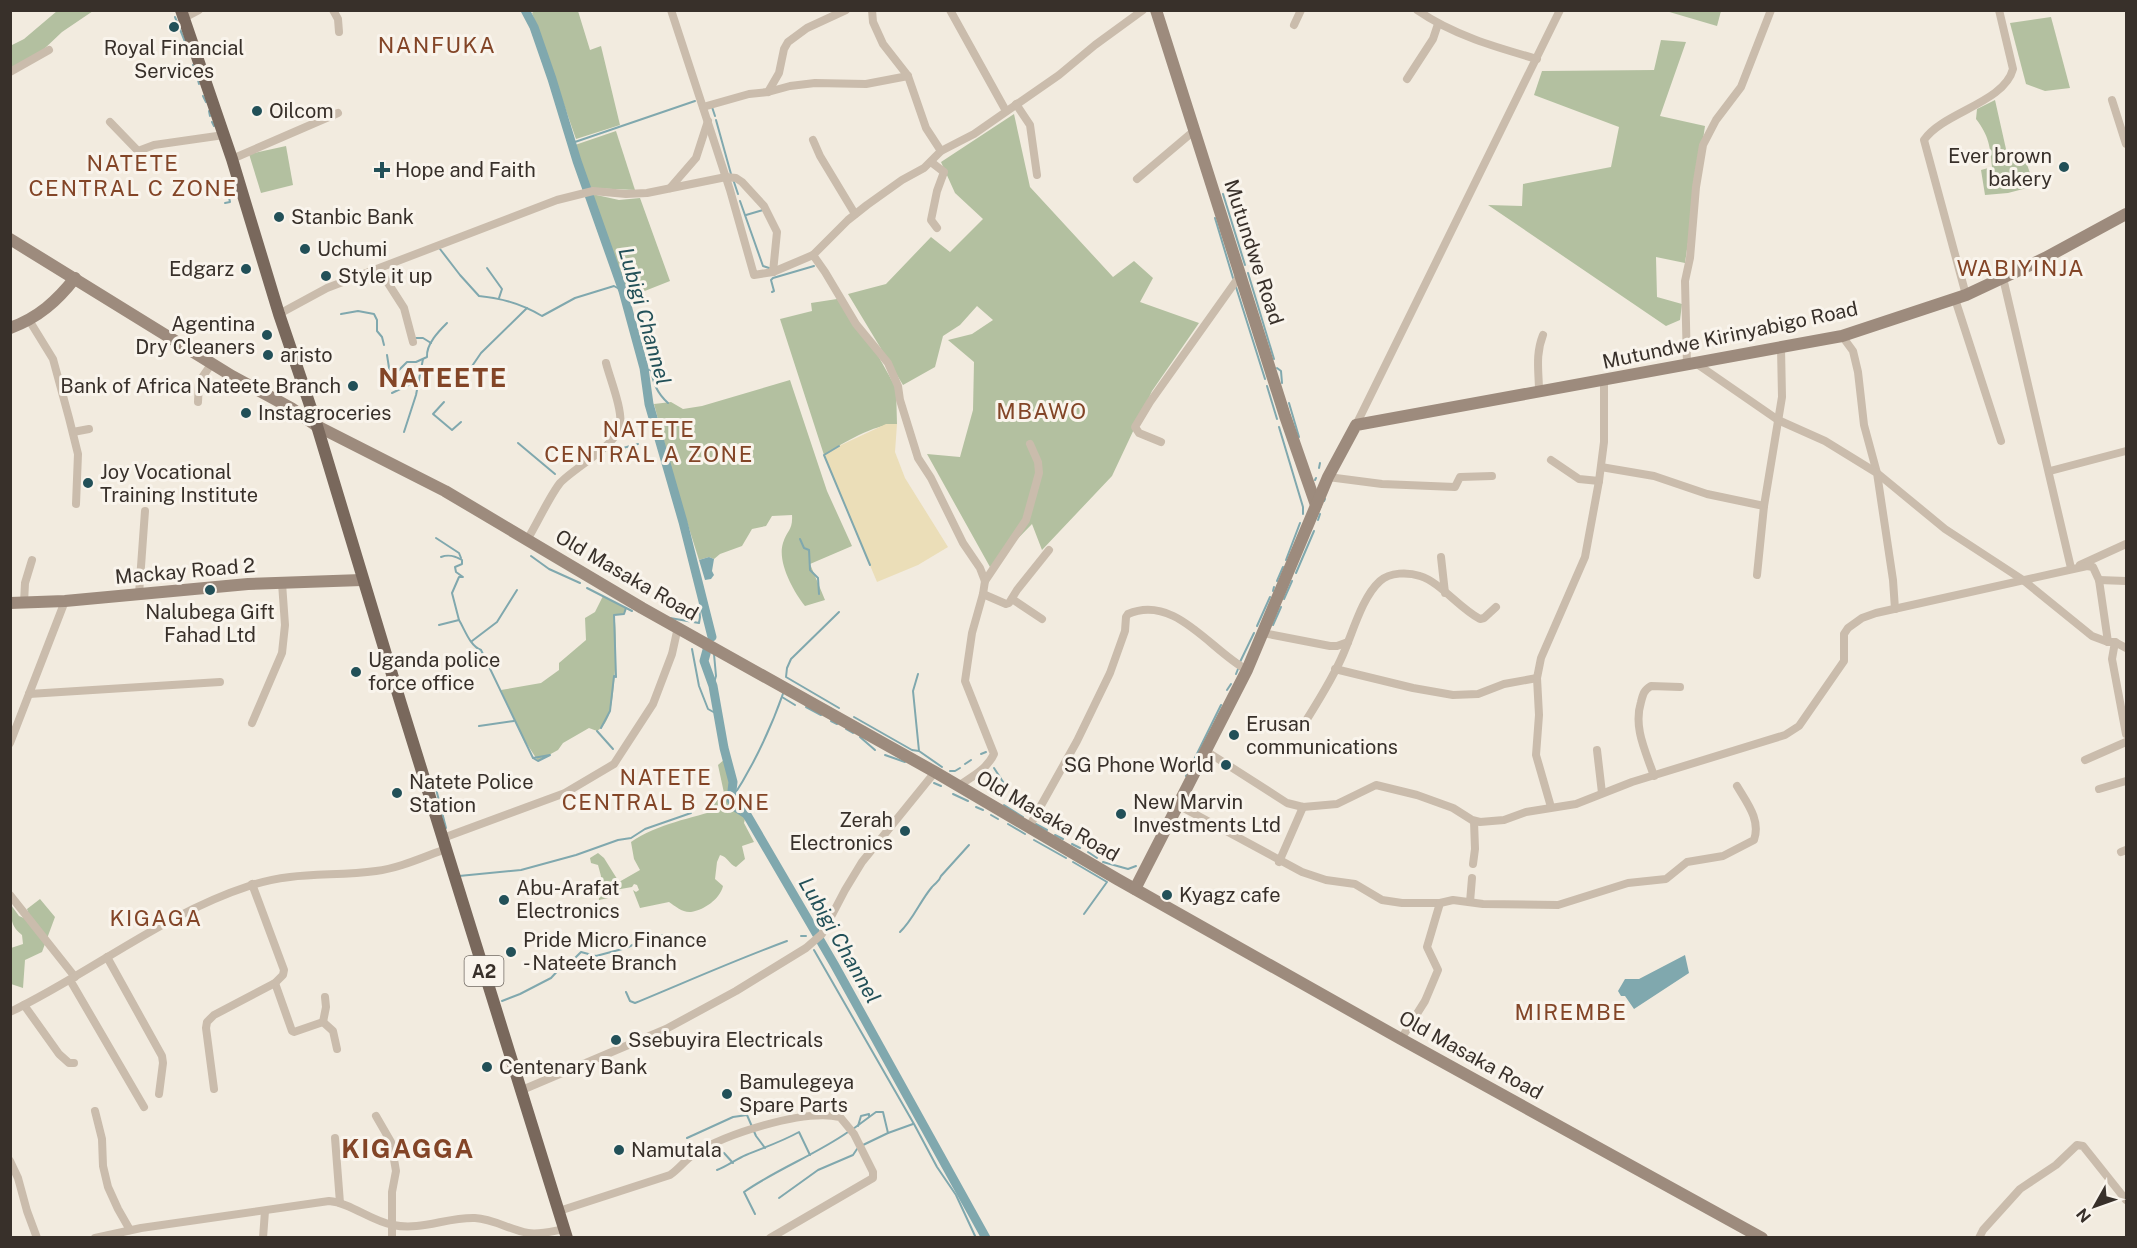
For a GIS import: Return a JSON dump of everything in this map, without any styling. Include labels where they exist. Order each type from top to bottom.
[{"type":"main road","name":"Mutundwe Road","points":[[1156,10],[1288,425],[1316,505]]},
{"type":"main road","name":"A2","points":[[183,14],[317,426],[362,580],[566,1233]]},
{"type":"main road","name":"Mutundwe Kirinyabigo Road","points":[[1356,425],[1842,336],[1960,297],[2093,234],[2127,214]]},
{"type":"main road","name":"Old Masaka Road","points":[[10,239],[212,363],[291,408],[317,426],[445,491],[1135,889],[1762,1238]]},
{"type":"main road","points":[[10,328],[29,320],[52,303],[75,278]]},
{"type":"main road","points":[[1135,889],[1247,670],[1328,477],[1356,425]]},
{"type":"main road","name":"Mackay Road 2","points":[[10,603],[64,601],[282,583],[362,580]]},
{"type":"street","points":[[183,14],[199,10]]},
{"type":"street","points":[[333,10],[338,19],[339,32]]},
{"type":"street","points":[[671,10],[726,177],[754,275],[773,272],[813,255],[855,214],[931,162],[941,151],[974,134],[1059,75],[1143,10]]},
{"type":"street","points":[[768,92],[779,73],[784,49],[788,42],[807,28],[846,10]]},
{"type":"street","points":[[872,10],[873,22],[883,44],[908,76],[926,128],[941,151]]},
{"type":"street","points":[[950,10],[1006,111]]},
{"type":"street","points":[[1294,25],[1301,10]]},
{"type":"street","points":[[1417,10],[1438,24],[1490,45],[1537,59]]},
{"type":"street","points":[[1356,425],[1560,10]]},
{"type":"street","points":[[1771,10],[1740,87],[1716,120],[1703,145],[1696,187],[1690,258],[1685,281],[1692,364],[1778,420],[1826,441],[1877,473],[1945,529],[2023,580],[2092,636],[2127,648]]},
{"type":"street","points":[[1999,10],[2013,69],[2011,76],[2000,88],[1936,129],[1924,140],[1950,230],[1960,297],[2001,441]]},
{"type":"street","points":[[1407,79],[1433,39],[1438,24]]},
{"type":"street","points":[[10,72],[49,50]]},
{"type":"street","points":[[704,107],[749,94],[804,84],[866,84],[908,76]]},
{"type":"street","points":[[2112,100],[2127,144]]},
{"type":"street","points":[[1016,104],[1030,125],[1037,175]]},
{"type":"street","points":[[232,159],[338,113]]},
{"type":"street","points":[[670,189],[696,158],[708,121]]},
{"type":"street","points":[[110,122],[138,151],[154,145],[224,135]]},
{"type":"street","points":[[1137,179],[1195,130]]},
{"type":"street","points":[[813,140],[820,156],[855,214]]},
{"type":"street","points":[[931,162],[944,172],[931,220],[937,228]]},
{"type":"street","points":[[279,314],[327,288],[557,200],[594,191],[626,194],[670,189],[726,177],[736,178],[764,206],[777,232],[773,272]]},
{"type":"street","points":[[813,255],[856,324],[888,363],[898,386],[900,400],[918,458],[931,478],[963,543],[980,568],[985,581]]},
{"type":"street","points":[[379,269],[404,308],[413,342]]},
{"type":"street","points":[[1161,442],[1139,433],[1135,427],[1150,402],[1241,274]]},
{"type":"street","points":[[2003,278],[2072,568]]},
{"type":"street","points":[[29,320],[53,359],[73,432],[78,462],[75,504]]},
{"type":"street","points":[[1539,393],[1538,347],[1543,335]]},
{"type":"street","points":[[1842,336],[1853,351],[1858,372],[1864,425],[1877,473],[1893,580],[1895,609]]},
{"type":"street","points":[[1757,575],[1764,506],[1782,397],[1781,348]]},
{"type":"street","points":[[198,402],[200,382],[212,363]]},
{"type":"street","points":[[527,540],[560,484],[617,435],[621,418],[606,363]]},
{"type":"street","points":[[1551,807],[1536,755],[1539,715],[1537,678],[1541,658],[1585,556],[1604,442],[1604,381]]},
{"type":"street","points":[[73,432],[89,429]]},
{"type":"street","points":[[958,786],[982,770],[994,754],[965,681],[972,633],[985,581],[1026,520],[1039,473],[1038,462],[1030,444]]},
{"type":"street","points":[[2050,471],[2127,451]]},
{"type":"street","points":[[1551,460],[1579,479],[1599,481]]},
{"type":"street","points":[[1601,467],[1654,476],[1716,497],[1764,506]]},
{"type":"street","points":[[1328,477],[1382,484],[1455,488],[1460,477],[1491,476]]},
{"type":"street","points":[[139,594],[145,511]]},
{"type":"street","points":[[1206,751],[1281,799],[1303,807],[1337,804],[1376,785],[1400,790],[1444,805],[1480,822],[1504,820],[1526,812],[1576,804],[1602,793],[1785,735],[1799,726],[1844,660],[1844,634],[1848,628],[1862,618],[2072,568],[2127,544]]},
{"type":"street","points":[[983,594],[1006,604],[1049,550]]},
{"type":"street","points":[[1441,557],[1445,593]]},
{"type":"street","points":[[24,603],[25,583],[32,560]]},
{"type":"street","points":[[2072,568],[2093,567],[2099,580],[2127,734]]},
{"type":"street","points":[[1302,728],[1335,669],[1372,590],[1378,582],[1391,574],[1423,577],[1480,619],[1496,607]]},
{"type":"street","points":[[2099,580],[2127,581]]},
{"type":"street","points":[[252,723],[282,653],[285,625],[282,583]]},
{"type":"street","points":[[1012,599],[1042,619]]},
{"type":"street","points":[[10,743],[64,601]]},
{"type":"street","points":[[1029,827],[1077,741],[1110,673],[1125,631],[1128,614],[1154,609],[1173,615],[1229,659],[1247,670]]},
{"type":"street","points":[[10,1012],[198,906],[252,884],[296,875],[383,870],[564,793],[614,764],[653,704],[670,660],[678,627]]},
{"type":"street","points":[[1263,633],[1330,646],[1348,642]]},
{"type":"street","points":[[1335,669],[1453,695],[1478,693],[1504,684],[1537,678]]},
{"type":"street","points":[[29,694],[220,682]]},
{"type":"street","points":[[1654,776],[1640,738],[1638,712],[1644,691],[1651,686],[1680,687]]},
{"type":"street","points":[[2085,760],[2127,742]]},
{"type":"street","points":[[1597,750],[1602,793]]},
{"type":"street","points":[[522,1090],[666,1029],[785,962],[819,937],[862,862],[935,772]]},
{"type":"street","points":[[2099,789],[2127,781]]},
{"type":"street","points":[[1178,805],[1279,862],[1326,880],[1360,886],[1385,901],[1440,903],[1453,900],[1539,906],[1569,903],[1628,883],[1666,879],[1687,862],[1723,856],[1754,840],[1758,830],[1752,812],[1737,786]]},
{"type":"street","points":[[1279,862],[1303,807]]},
{"type":"street","points":[[1473,864],[1474,821]]},
{"type":"street","points":[[1470,902],[1472,878]]},
{"type":"street","points":[[214,1089],[207,1023],[214,1015],[275,983],[283,975],[283,965],[252,884]]},
{"type":"street","points":[[10,896],[73,978],[144,1107]]},
{"type":"street","points":[[1401,1039],[1425,1002],[1438,970],[1426,946],[1440,903]]},
{"type":"street","points":[[107,957],[162,1056],[159,1094]]},
{"type":"street","points":[[275,983],[292,1031],[323,1022]]},
{"type":"street","points":[[323,1022],[325,997]]},
{"type":"street","points":[[24,1005],[59,1054],[69,1063],[74,1063]]},
{"type":"street","points":[[323,1022],[333,1031],[337,1049]]},
{"type":"street","points":[[95,1111],[103,1146],[103,1166],[108,1187],[117,1209],[130,1230]]},
{"type":"street","points":[[376,1116],[391,1142],[396,1171],[392,1192],[392,1238]]},
{"type":"street","points":[[559,1211],[670,1175],[693,1155],[743,1131],[795,1119],[840,1117],[854,1134],[873,1172],[873,1178],[770,1238]]},
{"type":"street","points":[[335,1138],[340,1203]]},
{"type":"street","points":[[1979,1238],[1983,1230],[2020,1189],[2056,1165],[2077,1145],[2083,1146],[2127,1200]]},
{"type":"street","points":[[10,1161],[37,1238]]},
{"type":"street","points":[[95,1238],[130,1230],[329,1201],[340,1203],[393,1225],[419,1227],[471,1218],[496,1222],[529,1233],[566,1233]]},
{"type":"street","points":[[263,1238],[265,1210]]},
{"type":"street","points":[[419,1227],[419,1238]]},
{"type":"green space","points":[[536,10],[578,11],[590,50],[601,46],[620,125],[576,139],[532,13]]},
{"type":"green space","points":[[57,11],[93,11],[62,32],[43,50],[11,68],[10,46],[24,39]]},
{"type":"green space","points":[[1666,11],[1721,11],[1717,26]]},
{"type":"green space","points":[[2051,17],[2070,88],[2045,91],[2026,84],[2010,23]]},
{"type":"green space","points":[[1661,40],[1686,42],[1660,116],[1705,126],[1685,263],[1656,257],[1657,297],[1682,304],[1680,320],[1666,326],[1488,205],[1522,206],[1523,184],[1611,167],[1619,127],[1534,95],[1542,71],[1654,70]]},
{"type":"green space","points":[[1995,100],[2008,158],[2024,156],[2030,173],[2027,188],[2008,193],[1985,195],[1981,170],[1992,167],[1988,142],[1976,119],[1977,109]]},
{"type":"green space","points":[[1014,114],[1030,187],[1113,277],[1134,261],[1153,278],[1140,302],[1199,323],[1152,391],[1112,476],[1042,550],[1032,524],[990,567],[927,454],[960,457],[973,410],[974,362],[948,340],[972,334],[993,320],[977,306],[960,325],[943,336],[935,367],[903,385],[848,294],[886,284],[931,237],[950,252],[983,219],[955,193],[941,162]]},
{"type":"green space","points":[[616,131],[635,190],[590,188],[575,145]]},
{"type":"green space","points":[[286,146],[293,185],[261,193],[249,154]]},
{"type":"green space","points":[[592,194],[619,200],[640,198],[670,281],[627,298]]},
{"type":"green space","points":[[837,299],[876,352],[896,388],[897,424],[869,431],[824,455],[780,319],[812,311],[811,303]]},
{"type":"green space","points":[[790,380],[827,491],[852,546],[810,564],[825,600],[805,606],[791,584],[782,559],[783,543],[791,527],[792,515],[772,516],[766,526],[752,529],[742,546],[720,554],[714,559],[709,557],[699,560],[654,404],[671,402],[683,409],[702,406]]},
{"type":"green space","points":[[603,596],[626,608],[624,614],[614,615],[615,663],[612,703],[608,717],[597,731],[589,728],[538,761],[525,741],[525,743],[501,690],[541,683],[559,670],[559,663],[586,640],[585,618],[595,612]]},
{"type":"green space","points":[[726,758],[733,782],[731,800],[743,808],[746,814],[744,823],[754,842],[742,846],[745,859],[736,867],[720,855],[715,879],[723,886],[715,899],[706,906],[691,912],[682,910],[669,902],[640,908],[633,890],[636,892],[639,890],[634,884],[632,887],[615,890],[613,897],[599,900],[601,876],[598,865],[591,863],[590,858],[598,853],[604,858],[619,882],[640,870],[634,859],[631,842],[663,826],[721,809],[713,805],[724,793],[718,765]]},
{"type":"green space","points":[[40,899],[55,917],[42,952],[25,960],[23,988],[11,984],[11,948],[23,944],[22,935],[12,922],[11,905],[19,916],[31,921],[27,909]]},
{"type":"sand","points":[[886,424],[897,424],[895,452],[905,478],[948,547],[918,565],[877,582],[824,455]]},
{"type":"water","points":[[709,557],[714,559],[712,571],[714,575],[711,579],[705,580],[699,560]]},
{"type":"water","points":[[1685,955],[1689,973],[1634,1009],[1625,996],[1621,996],[1618,991],[1625,979],[1639,979]]},
{"type":"waterway","name":"Lubigi Channel","points":[[525,10],[534,27],[577,161],[623,291],[644,368],[649,404],[683,522],[712,637]]},
{"type":"waterway","points":[[175,17],[190,54]]},
{"type":"waterway","points":[[193,65],[196,75]]},
{"type":"waterway","points":[[198,80],[199,84]]},
{"type":"waterway","points":[[203,96],[206,102]]},
{"type":"waterway","points":[[572,143],[695,101]]},
{"type":"waterway","points":[[712,107],[715,116]]},
{"type":"waterway","points":[[209,111],[210,116]]},
{"type":"waterway","points":[[716,120],[731,174]]},
{"type":"waterway","points":[[212,122],[214,126]]},
{"type":"waterway","points":[[733,179],[738,194]]},
{"type":"waterway","points":[[225,203],[230,202],[228,193]]},
{"type":"waterway","points":[[1223,194],[1245,265]]},
{"type":"waterway","points":[[740,201],[763,266],[769,268]]},
{"type":"waterway","points":[[746,215],[763,210]]},
{"type":"waterway","points":[[1215,218],[1233,278]]},
{"type":"waterway","points":[[440,249],[479,296],[512,302],[542,316],[575,298],[614,286],[623,291]]},
{"type":"waterway","points":[[772,292],[774,291],[771,280],[773,278],[814,266]]},
{"type":"waterway","points":[[487,268],[502,289],[499,298]]},
{"type":"waterway","points":[[1248,273],[1274,359]]},
{"type":"waterway","points":[[1236,287],[1265,379]]},
{"type":"waterway","points":[[468,372],[481,353],[527,308]]},
{"type":"waterway","points":[[341,314],[358,311],[374,314],[377,320],[377,331],[384,345]]},
{"type":"waterway","points":[[387,355],[390,374],[397,372],[407,362],[416,362],[427,357],[431,343],[447,323]]},
{"type":"waterway","points":[[416,338],[423,338],[431,343]]},
{"type":"waterway","points":[[404,432],[416,395],[423,359]]},
{"type":"waterway","points":[[1277,368],[1281,371],[1282,383]]},
{"type":"waterway","points":[[644,372],[651,369],[656,388],[668,403]]},
{"type":"waterway","points":[[392,393],[419,380]]},
{"type":"waterway","points":[[1267,386],[1277,419]]},
{"type":"waterway","points":[[444,402],[433,414],[452,430],[461,422]]},
{"type":"waterway","points":[[1289,403],[1299,437]]},
{"type":"waterway","points":[[1279,427],[1303,507],[1303,514]]},
{"type":"waterway","points":[[518,443],[555,474]]},
{"type":"waterway","points":[[612,454],[619,449],[638,444]]},
{"type":"waterway","points":[[839,446],[824,455],[870,565]]},
{"type":"waterway","points":[[1319,468],[1320,463]]},
{"type":"waterway","points":[[1318,520],[1320,514]]},
{"type":"waterway","points":[[1286,560],[1300,523]]},
{"type":"waterway","points":[[1296,573],[1314,531]]},
{"type":"waterway","points":[[436,538],[459,553],[461,558]]},
{"type":"waterway","points":[[800,539],[804,548],[809,550],[810,570],[818,578],[819,594]]},
{"type":"waterway","points":[[441,557],[452,556],[462,560],[462,564],[455,567],[456,572],[463,577],[459,577],[452,593],[459,620]]},
{"type":"waterway","points":[[531,556],[549,569],[580,583]]},
{"type":"waterway","points":[[1277,581],[1283,567]]},
{"type":"waterway","points":[[1284,599],[1292,581]]},
{"type":"waterway","points":[[1273,591],[1274,587]]},
{"type":"waterway","points":[[587,588],[632,611]]},
{"type":"waterway","points":[[472,641],[497,622],[517,590]]},
{"type":"waterway","points":[[1257,626],[1270,597]]},
{"type":"waterway","points":[[670,618],[699,623],[699,605],[703,600]]},
{"type":"waterway","points":[[1273,625],[1281,607]]},
{"type":"waterway","points":[[601,728],[610,711],[614,676],[616,677],[614,615],[624,614],[626,608]]},
{"type":"waterway","points":[[839,612],[791,659],[786,677],[839,708]]},
{"type":"waterway","points":[[439,625],[459,620],[471,641],[481,650],[533,758],[538,761],[550,755],[533,758]]},
{"type":"waterway","points":[[1240,662],[1254,633]]},
{"type":"waterway","points":[[692,649],[699,686],[708,709],[717,714]]},
{"type":"waterway","name":"Lubigi Channel","points":[[707,650],[704,661],[713,686],[724,748],[733,782],[731,800],[743,808],[834,964],[986,1238]]},
{"type":"waterway","points":[[713,686],[716,676],[714,654]]},
{"type":"waterway","points":[[1236,674],[1238,669]]},
{"type":"waterway","points":[[918,674],[913,691],[919,751],[942,767]]},
{"type":"waterway","points":[[1227,690],[1231,684]]},
{"type":"waterway","points":[[731,800],[761,747],[784,691]]},
{"type":"waterway","points":[[782,697],[795,705]]},
{"type":"waterway","points":[[1186,776],[1221,705]]},
{"type":"waterway","points":[[806,707],[821,715]]},
{"type":"waterway","points":[[854,717],[912,750],[919,751]]},
{"type":"waterway","points":[[479,726],[514,721]]},
{"type":"waterway","points":[[831,721],[837,724]]},
{"type":"waterway","points":[[846,729],[853,733]]},
{"type":"waterway","points":[[597,731],[613,749]]},
{"type":"waterway","points":[[860,737],[875,750]]},
{"type":"waterway","points":[[981,754],[986,752]]},
{"type":"waterway","points":[[885,755],[905,762]]},
{"type":"waterway","points":[[965,764],[971,760]]},
{"type":"waterway","points":[[950,771],[960,768]]},
{"type":"waterway","points":[[994,768],[1007,788]]},
{"type":"waterway","points":[[934,783],[941,786]]},
{"type":"waterway","points":[[435,785],[446,828]]},
{"type":"waterway","points":[[953,794],[968,801]]},
{"type":"waterway","points":[[1004,805],[1023,817]]},
{"type":"waterway","points":[[704,809],[727,806],[749,820]]},
{"type":"waterway","points":[[976,807],[983,810]]},
{"type":"waterway","points":[[459,876],[521,870],[631,838],[645,829],[691,813]]},
{"type":"waterway","points":[[991,815],[998,819]]},
{"type":"waterway","points":[[1034,823],[1047,830]]},
{"type":"waterway","points":[[1008,824],[1025,834]]},
{"type":"waterway","points":[[1055,835],[1063,839]]},
{"type":"waterway","points":[[1034,840],[1066,858]]},
{"type":"waterway","points":[[1072,844],[1080,848]]},
{"type":"waterway","points":[[900,932],[932,887],[969,845]]},
{"type":"waterway","points":[[1088,852],[1097,858]]},
{"type":"waterway","points":[[1073,862],[1107,882],[1084,914]]},
{"type":"waterway","points":[[1103,862],[1128,869],[1136,866]]},
{"type":"waterway","points":[[502,1001],[551,978],[563,965],[581,952],[596,956],[626,948],[654,935],[672,936]]},
{"type":"waterway","points":[[801,936],[806,936]]},
{"type":"waterway","points":[[626,992],[630,1001],[635,1003],[787,941]]},
{"type":"waterway","points":[[814,950],[937,1167],[956,1195],[976,1238]]},
{"type":"waterway","points":[[853,1129],[876,1112],[883,1112],[888,1133]]},
{"type":"waterway","points":[[858,1126],[861,1116],[869,1114],[869,1116]]},
{"type":"waterway","points":[[687,1138],[733,1117],[747,1115],[756,1136],[765,1148]]},
{"type":"waterway","points":[[863,1145],[913,1124]]},
{"type":"waterway","points":[[717,1170],[799,1132],[810,1155]]},
{"type":"waterway","points":[[755,1214],[744,1192],[848,1132]]},
{"type":"waterway","points":[[779,1198],[818,1170],[853,1155],[857,1149]]},
{"type":"waterway","points":[[710,1150],[724,1153],[733,1163]]},
{"type":"place","name":"Royal Financial Services","points":[[174,27]]},
{"type":"place","name":"Oilcom","points":[[257,111]]},
{"type":"place","name":"Ever brown bakery","points":[[2064,167]]},
{"type":"place","name":"Hope and Faith","points":[[382,170]]},
{"type":"place","name":"Stanbic Bank","points":[[279,217]]},
{"type":"place","name":"Uchumi","points":[[305,249]]},
{"type":"place","name":"Edgarz","points":[[246,269]]},
{"type":"place","name":"Style it up","points":[[326,276]]},
{"type":"place","name":"Agentina Dry Cleaners","points":[[267,335]]},
{"type":"place","name":"aristo","points":[[268,355]]},
{"type":"place","name":"Bank of Africa Nateete Branch","points":[[353,386]]},
{"type":"place","name":"Instagroceries","points":[[246,413]]},
{"type":"place","name":"Joy Vocational Training Institute","points":[[88,483]]},
{"type":"place","name":"Nalubega Gift Fahad Ltd","points":[[210,590]]},
{"type":"place","name":"Uganda police force office","points":[[356,672]]},
{"type":"place","name":"Erusan communications","points":[[1234,735]]},
{"type":"place","name":"SG Phone World","points":[[1226,765]]},
{"type":"place","name":"Natete Police Station","points":[[397,793]]},
{"type":"place","name":"New Marvin Investments Ltd","points":[[1121,814]]},
{"type":"place","name":"Zerah Electronics","points":[[905,831]]},
{"type":"place","name":"Kyagz cafe","points":[[1167,895]]},
{"type":"place","name":"Abu-Arafat Electronics","points":[[504,900]]},
{"type":"place","name":"Pride Micro Finance - Nateete Branch","points":[[511,952]]},
{"type":"place","name":"Ssebuyira Electricals","points":[[616,1040]]},
{"type":"place","name":"Centenary Bank","points":[[487,1067]]},
{"type":"place","name":"Bamulegeya Spare Parts","points":[[727,1094]]},
{"type":"place","name":"Namutala","points":[[619,1150]]},
{"type":"district","name":"NANFUKA","points":[[437,45]]},
{"type":"district","name":"NATETE CENTRAL C ZONE","points":[[133,176]]},
{"type":"district","name":"WABIYINJA","points":[[2021,268]]},
{"type":"district","name":"NATEETE","points":[[443,377]]},
{"type":"district","name":"MBAWO","points":[[1042,411]]},
{"type":"district","name":"NATETE CENTRAL A ZONE","points":[[649,442]]},
{"type":"district","name":"NATETE CENTRAL B ZONE","points":[[666,790]]},
{"type":"district","name":"KIGAGA","points":[[156,918]]},
{"type":"district","name":"MIREMBE","points":[[1571,1012]]},
{"type":"district","name":"KIGAGGA","points":[[408,1148]]}]
